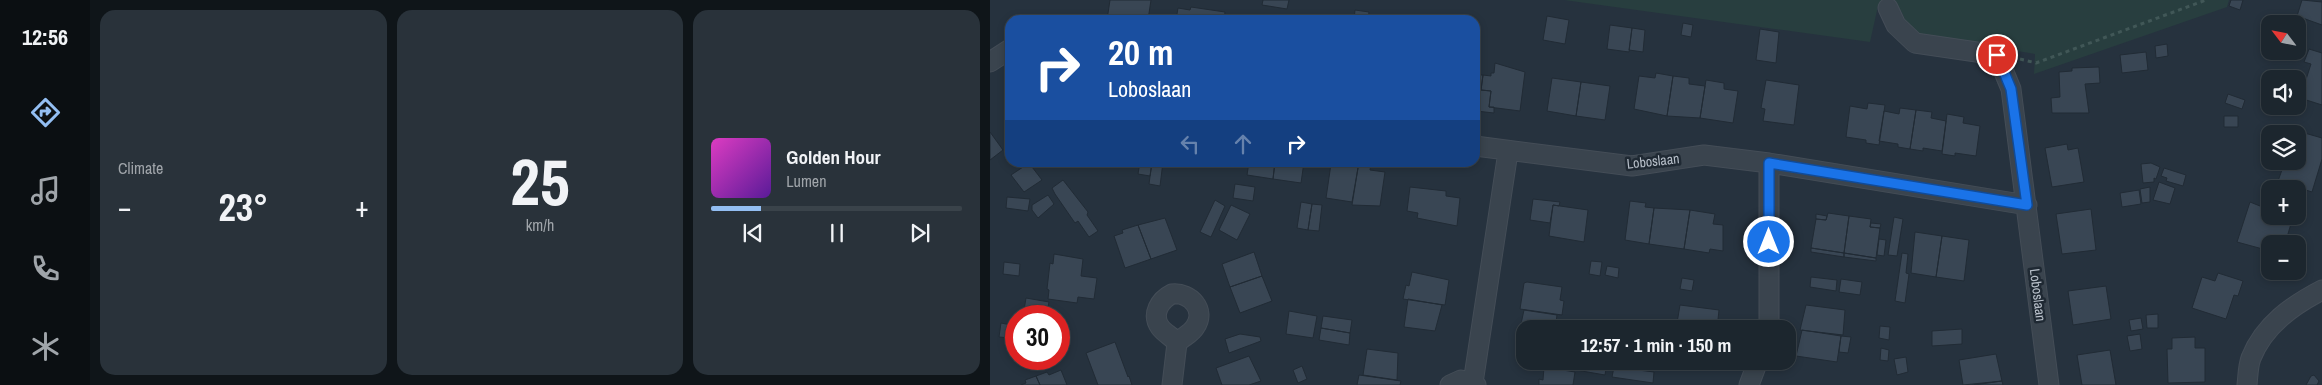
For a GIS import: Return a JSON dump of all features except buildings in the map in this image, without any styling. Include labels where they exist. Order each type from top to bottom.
[{"type":"street","points":[[1888,8],[1896,25],[1915,43],[1997,55]]},
{"type":"street","points":[[990,45],[1005,47]]},
{"type":"street","points":[[990,62],[1005,52]]},
{"type":"street","name":"Loboslaan","points":[[1997,55],[2011,89],[2049,385]]},
{"type":"street","name":"Loboslaan","points":[[1480,147],[1508,152],[1632,166],[1704,155],[1769,163],[2027,205]]},
{"type":"street","points":[[1450,385],[1461,380],[1474,384],[1508,152]]},
{"type":"street","points":[[1769,163],[1769,320]]},
{"type":"street","points":[[2246,385],[2251,360],[2258,344],[2274,324],[2292,306],[2322,290]]},
{"type":"street","points":[[1172,385],[1177,343]]},
{"type":"street","points":[[1749,385],[1755,370]]},
{"type":"path","points":[[1997,55],[2036,62],[2206,0]]},
{"type":"green space","points":[[1564,0],[2229,0],[2227,7],[2034,74],[2035,54],[1921,35],[1908,27],[1901,11],[1878,6],[1870,42]]},
{"type":"route","points":[[1769,242],[1769,163],[2027,205],[2011,89],[1997,55]]}]
